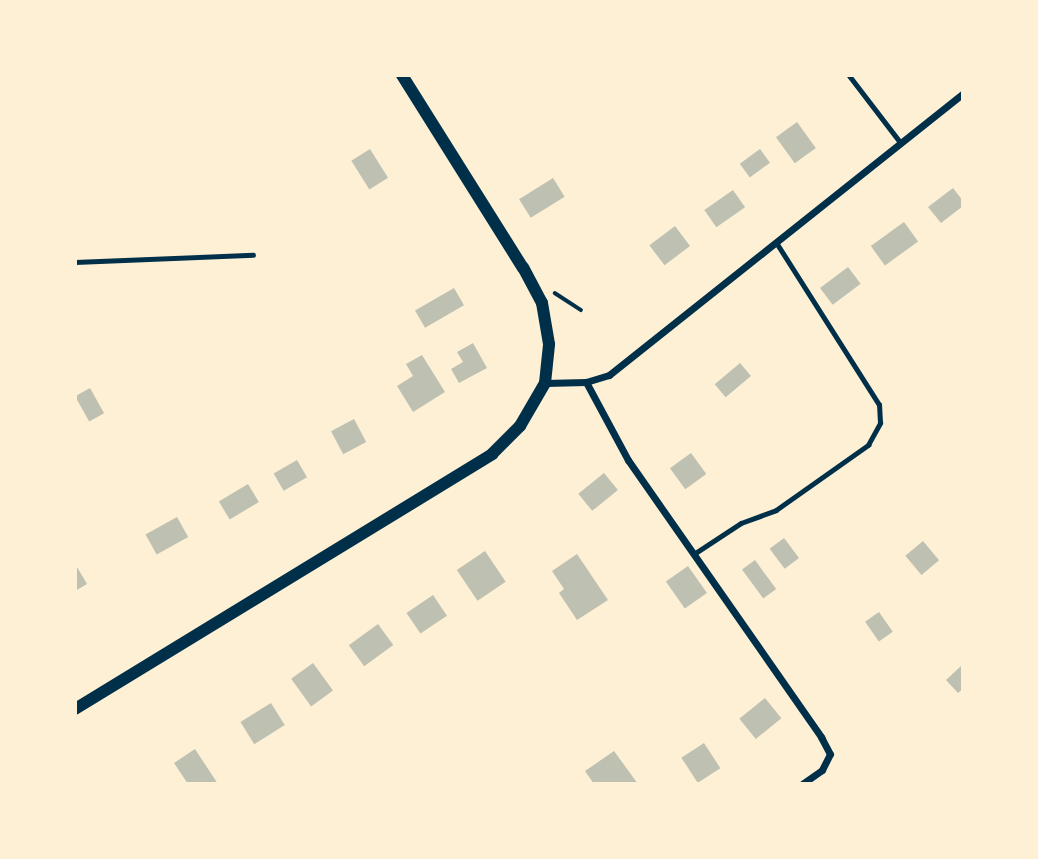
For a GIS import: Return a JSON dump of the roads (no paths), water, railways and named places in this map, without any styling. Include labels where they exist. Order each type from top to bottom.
[{"type":"main road","points":[[75,708],[492,454],[520,426],[545,383],[549,344],[542,303],[523,268],[402,75]]},
{"type":"street","points":[[545,383],[586,383],[609,374],[963,93]]},
{"type":"street","points":[[586,383],[628,460],[830,754],[822,770],[802,784]]},
{"type":"lane","points":[[849,75],[901,143]]},
{"type":"lane","points":[[694,554],[741,523],[776,510],[796,496],[868,445],[880,423],[879,405],[775,242]]},
{"type":"lane","points":[[75,262],[253,255]]}]
